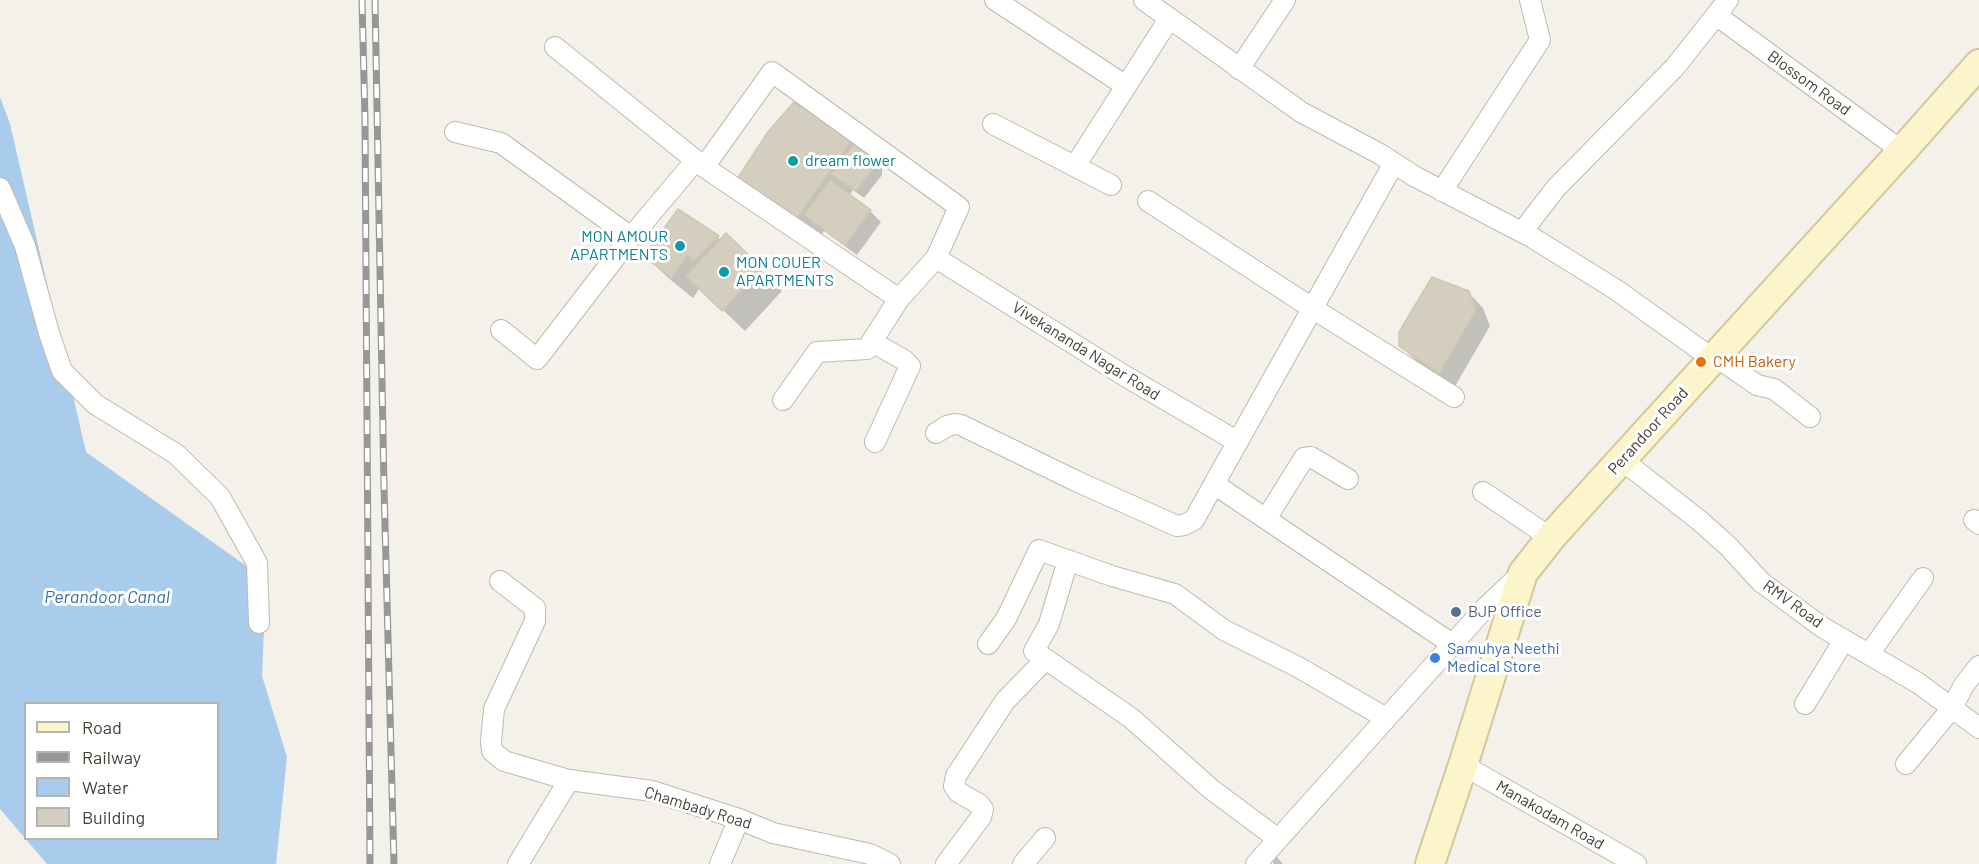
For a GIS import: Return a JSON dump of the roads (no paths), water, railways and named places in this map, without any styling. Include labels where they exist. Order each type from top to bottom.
[{"type":"main road","name":"Perandoor Road","points":[[1430,864],[1523,573],[1551,538],[1979,64]]},
{"type":"street","points":[[995,0],[1126,86]]},
{"type":"street","points":[[1239,69],[1285,0]]},
{"type":"street","points":[[1442,191],[1540,40],[1530,0]]},
{"type":"street","points":[[1075,166],[1126,86],[1156,7],[1301,112],[1442,191],[1522,232],[1615,289],[1757,385],[1774,389],[1810,417]]},
{"type":"street","points":[[1522,232],[1556,188],[1675,67],[1722,8]]},
{"type":"street","name":"Blossom Road","points":[[1722,8],[1902,151]]},
{"type":"street","points":[[555,47],[700,163],[899,299]]},
{"type":"street","points":[[501,330],[537,358],[631,237],[700,163],[772,72],[959,207],[936,258],[899,299],[867,349],[817,352],[783,400]]},
{"type":"street","points":[[993,124],[1111,184]]},
{"type":"street","points":[[455,132],[501,143],[631,237]]},
{"type":"street","points":[[936,434],[948,426],[961,425],[1076,481],[1177,526],[1194,520],[1394,163]]},
{"type":"street","points":[[0,188],[25,246],[62,371],[95,404],[176,454],[220,497],[257,563],[259,623]]},
{"type":"street","points":[[1148,201],[1311,308],[1454,397]]},
{"type":"street","name":"Vivekananda Nagar Road","points":[[936,258],[1125,376],[1238,442]]},
{"type":"street","points":[[872,342],[904,360],[909,366],[875,442]]},
{"type":"street","points":[[1266,519],[1304,458],[1311,457],[1348,479]]},
{"type":"street","name":"RMV Road","points":[[1622,460],[1707,527],[1761,582],[1822,627],[1918,682],[1979,729]]},
{"type":"street","points":[[1214,484],[1452,644]]},
{"type":"street","points":[[1483,492],[1551,538]]},
{"type":"street","points":[[988,644],[1006,619],[1039,549],[1112,576],[1175,594],[1224,630],[1298,668],[1386,718]]},
{"type":"street","points":[[1068,560],[1049,624],[1034,651],[1131,718],[1211,789],[1278,839]]},
{"type":"street","points":[[1256,864],[1485,608],[1523,573]]},
{"type":"street","points":[[1869,654],[1923,578]]},
{"type":"street","name":"Chambady Road","points":[[500,581],[536,608],[535,621],[494,709],[492,751],[504,761],[569,780],[652,791],[739,819],[773,833],[870,854],[890,864]]},
{"type":"street","points":[[1805,704],[1844,640]]},
{"type":"street","points":[[946,864],[981,817],[983,809],[979,804],[958,792],[954,786],[956,776],[1005,701],[1046,660]]},
{"type":"street","points":[[1906,764],[1952,708],[1964,685],[1979,666]]},
{"type":"street","name":"Manakodam Road","points":[[1463,765],[1636,864]]},
{"type":"street","points":[[518,864],[569,780]]},
{"type":"street","points":[[720,864],[739,819]]},
{"type":"street","points":[[1023,864],[1045,838]]},
{"type":"water","name":"Perandoor Canal","points":[[0,97],[10,124],[86,452],[266,580],[262,676],[287,757],[276,864],[47,864],[26,840],[219,840],[219,702],[24,702],[24,837],[0,809]]},
{"type":"railway","points":[[362,0],[365,119],[370,864]]},
{"type":"railway","points":[[375,0],[394,864]]},
{"type":"place","name":"dream flower","points":[[793,161]]},
{"type":"place","name":"MON AMOUR APARTMENTS","points":[[680,246]]},
{"type":"place","name":"MON COUER APARTMENTS","points":[[724,272]]},
{"type":"place","name":"CMH Bakery","points":[[1701,362]]},
{"type":"place","name":"BJP Office","points":[[1456,612]]},
{"type":"place","name":"Samuhya Neethi Medical Store","points":[[1435,658]]}]
